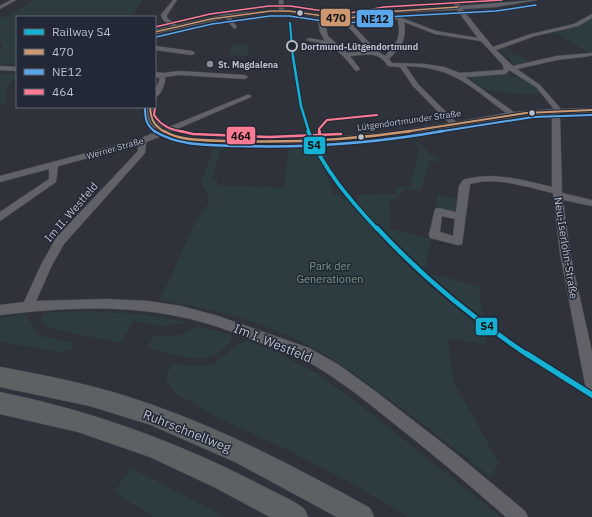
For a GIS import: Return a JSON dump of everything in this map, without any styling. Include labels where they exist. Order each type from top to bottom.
[{"type":"highway","name":"Ruhrschnellweg","points":[[0,377],[87,395],[119,404],[183,427],[250,458],[361,517]]},
{"type":"highway","points":[[0,403],[72,419],[128,436],[182,458],[243,488],[295,517]]},
{"type":"street","points":[[0,8],[14,0]]},
{"type":"street","points":[[175,0],[164,15],[165,19],[176,27]]},
{"type":"street","points":[[281,0],[282,10]]},
{"type":"street","points":[[457,0],[458,7],[483,40],[508,65],[538,86],[555,111]]},
{"type":"street","points":[[156,32],[227,16],[282,10],[344,19],[381,12],[502,5],[535,0]]},
{"type":"street","points":[[381,12],[434,32],[483,40]]},
{"type":"street","points":[[227,16],[234,27]]},
{"type":"street","points":[[325,16],[321,20],[324,35],[332,45],[346,55],[357,69]]},
{"type":"street","points":[[492,49],[533,35],[576,24],[592,16]]},
{"type":"street","points":[[344,19],[375,52],[386,59],[390,65],[435,66],[459,75],[513,115]]},
{"type":"street","points":[[386,59],[402,40],[404,35],[401,20]]},
{"type":"street","points":[[309,40],[332,45]]},
{"type":"street","points":[[313,50],[332,45]]},
{"type":"street","points":[[156,48],[182,49],[192,53]]},
{"type":"street","points":[[346,55],[375,52]]},
{"type":"street","points":[[508,65],[590,54]]},
{"type":"street","points":[[402,65],[415,85],[455,125]]},
{"type":"street","points":[[504,72],[508,65]]},
{"type":"street","points":[[0,68],[16,69]]},
{"type":"street","points":[[459,75],[515,72],[526,77]]},
{"type":"street","points":[[158,75],[170,73],[245,77]]},
{"type":"street","points":[[156,94],[163,81],[163,78],[158,75]]},
{"type":"street","name":"Werner Straße","points":[[0,179],[142,141],[249,96]]},
{"type":"street","name":"Lütgendortmunder Straße","points":[[150,108],[149,114],[152,123],[164,132],[184,138],[202,140],[298,141],[383,135],[513,115],[555,111],[592,110]]},
{"type":"street","name":"Neu-Iserlohn-Straße","points":[[555,111],[557,193],[565,253],[592,384]]},
{"type":"street","name":"Im II. Westfeld","points":[[28,306],[43,269],[53,251],[60,241],[142,151],[142,141]]},
{"type":"street","points":[[0,217],[53,180],[54,165]]},
{"type":"street","points":[[461,217],[464,186],[466,182],[474,179],[502,179],[592,203]]},
{"type":"street","name":"Im I. Westfeld","points":[[0,310],[28,306],[138,306],[170,309],[246,331],[308,355],[364,391],[450,458],[519,517]]},
{"type":"green space","points":[[33,0],[143,0],[131,16],[16,16],[16,64],[0,65],[0,50],[3,49],[0,41],[0,28],[3,25],[0,25],[0,18],[10,15]]},
{"type":"green space","points":[[592,18],[592,54],[554,32],[579,25]]},
{"type":"green space","points":[[246,43],[250,49],[247,56],[228,54],[231,46]]},
{"type":"green space","points":[[507,47],[511,49],[505,51],[522,57],[530,63],[516,66],[501,49]]},
{"type":"green space","points":[[16,73],[16,78],[7,86],[6,102],[0,106],[0,74]]},
{"type":"green space","points":[[507,74],[511,77],[520,76],[524,78],[541,94],[520,94],[485,90],[468,77]]},
{"type":"green space","name":"Park der Generationen","points":[[414,142],[418,142],[431,155],[439,157],[438,162],[429,160],[421,191],[406,189],[395,199],[389,201],[391,229],[431,239],[425,272],[479,286],[486,344],[448,339],[453,381],[499,463],[490,477],[439,436],[366,382],[334,360],[300,341],[267,327],[232,316],[160,300],[193,227],[210,200],[201,183],[215,144],[282,145],[281,149],[228,147],[227,150],[221,150],[211,180],[217,180],[216,185],[284,188],[289,145],[324,146],[328,157],[320,158],[334,195],[341,195],[341,199],[358,200],[358,195],[396,194],[396,186],[410,187],[418,153],[421,152]]},
{"type":"green space","points":[[438,194],[459,200],[457,210],[454,211],[436,207]]},
{"type":"green space","points":[[78,311],[140,314],[187,322],[163,326],[134,321],[120,343],[48,328],[41,319],[42,315],[45,313]]},
{"type":"green space","points":[[25,314],[40,336],[71,342],[73,348],[61,352],[0,342],[0,318]]},
{"type":"green space","points":[[198,326],[231,335],[232,339],[224,349],[214,355],[204,358],[193,358],[170,354],[147,347],[154,336],[170,337],[183,334]]},
{"type":"green space","points":[[248,341],[276,352],[316,373],[359,404],[501,517],[409,517],[355,485],[283,448],[217,417],[175,393],[166,379],[167,373],[174,364],[198,366],[211,364],[221,359],[233,348],[243,342]]},
{"type":"green space","points":[[131,468],[225,517],[155,517],[114,492]]},
{"type":"rail line","name":"S4","points":[[290,23],[298,93],[304,120],[314,145],[328,169],[344,191],[394,246],[455,303],[498,335],[592,395]]},
{"type":"transit line","name":"464","points":[[156,27],[210,14],[269,6],[290,6],[344,14],[384,7],[502,0]]},
{"type":"transit line","name":"NE12","points":[[156,37],[212,24],[270,16],[289,16],[344,24],[385,17],[496,11],[536,5]]},
{"type":"transit line","name":"470","points":[[156,32],[211,19],[270,11],[289,11],[344,19],[384,12],[458,7]]},
{"type":"transit line","name":"NE12","points":[[145,108],[146,120],[152,130],[163,137],[192,144],[254,147],[360,142],[402,138],[525,118],[592,115]]},
{"type":"transit line","name":"470","points":[[150,108],[151,119],[157,127],[167,133],[194,139],[252,142],[358,137],[400,133],[526,113],[592,110]]},
{"type":"transit line","name":"464","points":[[155,108],[154,115],[158,121],[169,129],[193,134],[270,137],[341,134]]},
{"type":"transit line","name":"464","points":[[321,141],[319,129],[327,120],[377,115]]},
{"type":"place","name":"Dortmund-Lütgendortmund","points":[[292,46]]},
{"type":"place","name":"St. Magdalena","points":[[210,64]]}]
